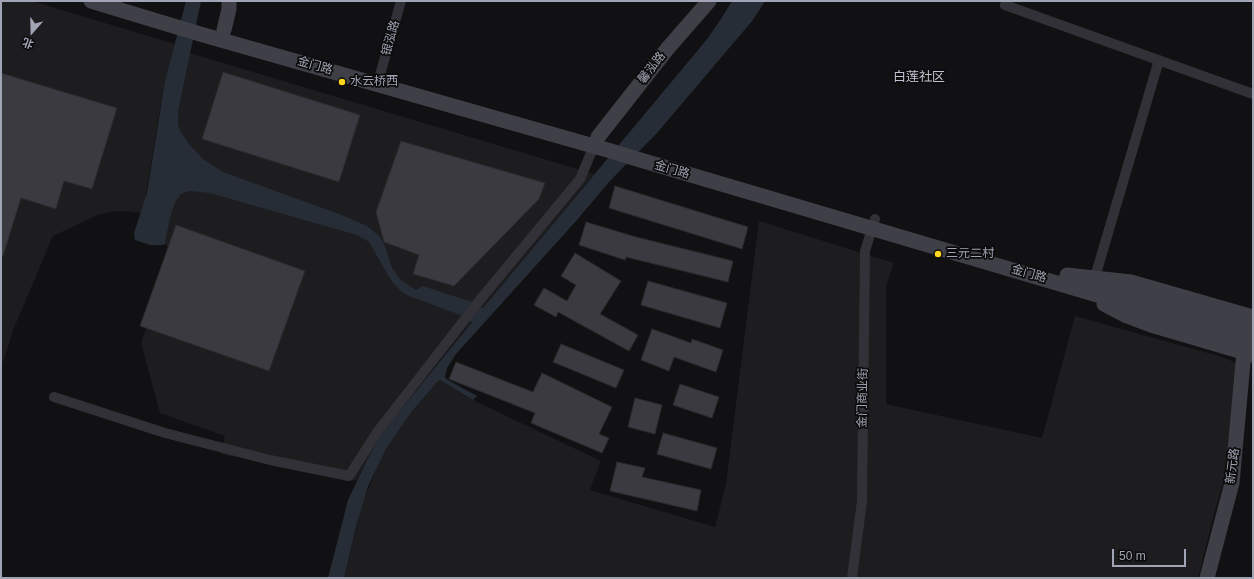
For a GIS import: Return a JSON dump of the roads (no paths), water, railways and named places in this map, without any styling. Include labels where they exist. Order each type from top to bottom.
[{"type":"main road","name":"金门路","points":[[91,1],[177,22],[596,141]]},
{"type":"main road","name":"金门路","points":[[123,1],[177,22]]},
{"type":"main road","points":[[224,30],[229,9],[229,1]]},
{"type":"main road","name":"馨泓路","points":[[596,141],[668,48],[708,1]]},
{"type":"main road","name":"金门路","points":[[201,29],[224,30],[380,75],[640,155],[1065,280],[1148,304],[1253,329]]},
{"type":"main road","points":[[1065,280],[1094,277],[1131,282],[1253,317]]},
{"type":"main road","points":[[1065,280],[1138,320],[1250,349]]},
{"type":"main road","name":"金门路","points":[[1148,304],[1250,349]]},
{"type":"main road","name":"新元路","points":[[1207,578],[1232,483],[1250,349]]},
{"type":"street","name":"银泓路","points":[[380,75],[401,1]]},
{"type":"street","points":[[1006,1],[1005,5],[1253,94]]},
{"type":"street","points":[[1094,277],[1159,60]]},
{"type":"street","points":[[54,397],[165,433],[270,460],[349,476],[378,431],[459,326],[580,179],[596,141]]},
{"type":"street","name":"金门商业街","points":[[852,578],[862,501],[865,251],[874,223]]},
{"type":"place","name":"水云桥西","points":[[342,82]]},
{"type":"place","name":"三元二村","points":[[938,254]]},
{"type":"district","name":"白莲社区","points":[[919,77]]}]
